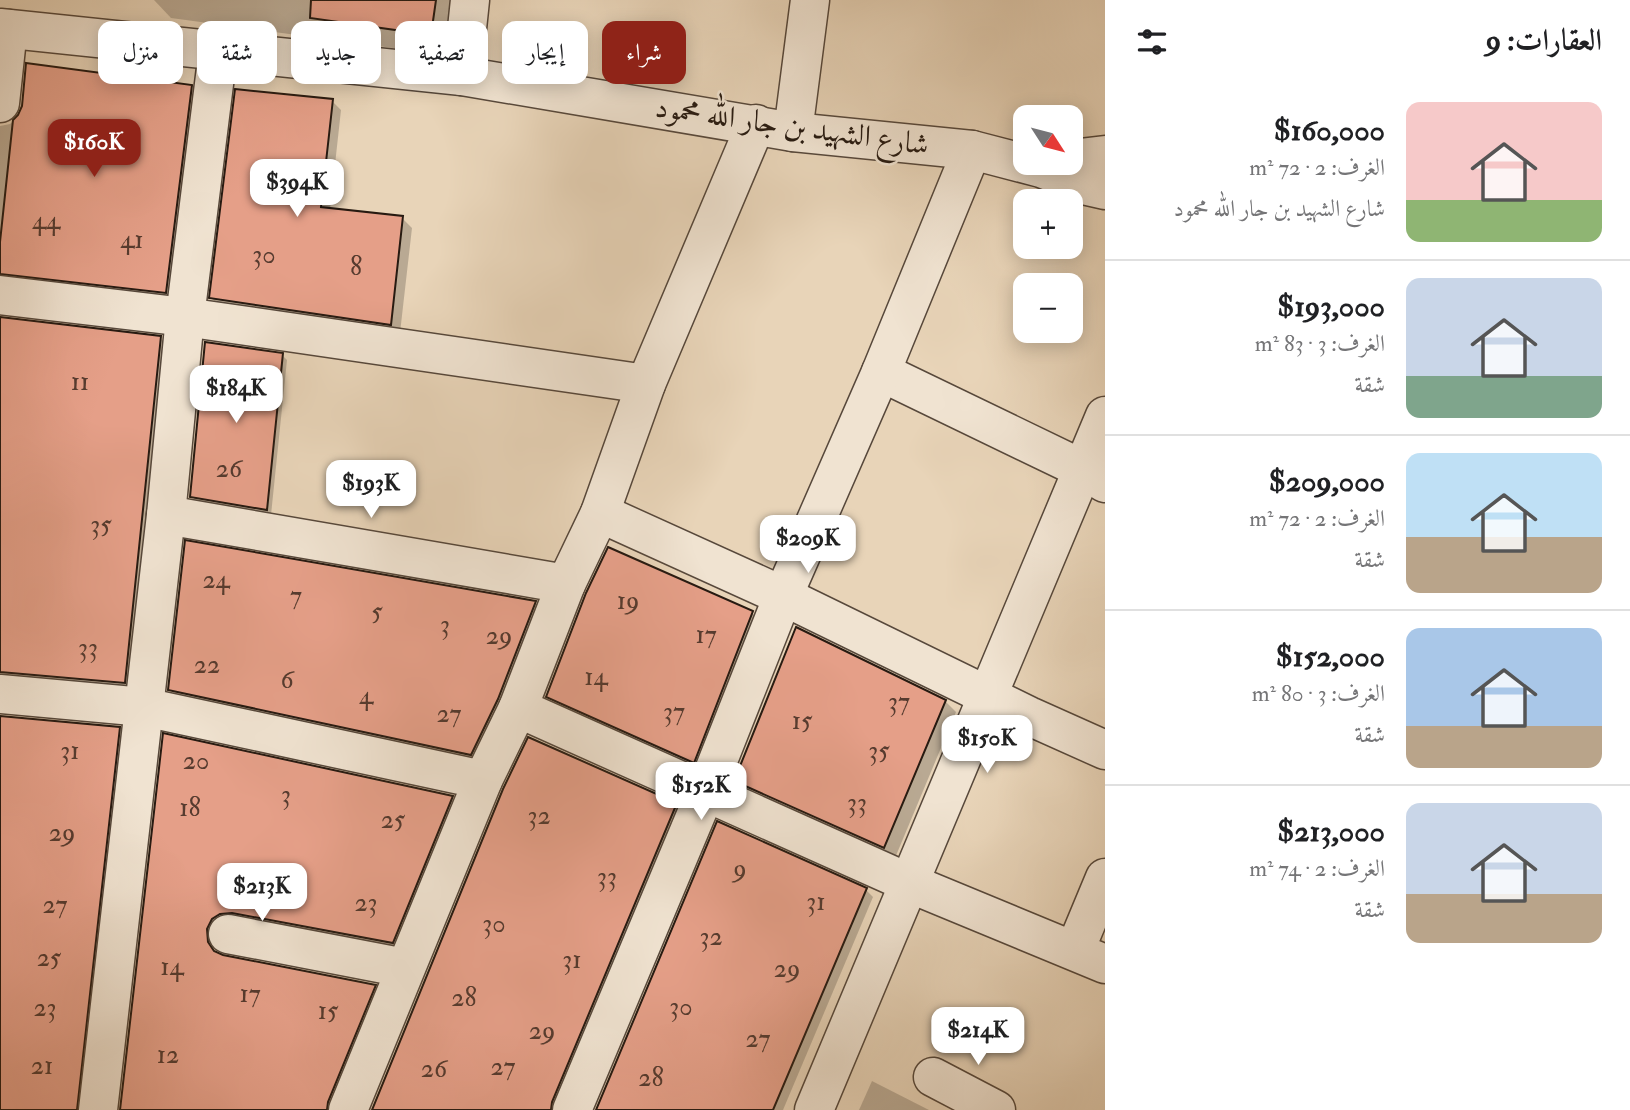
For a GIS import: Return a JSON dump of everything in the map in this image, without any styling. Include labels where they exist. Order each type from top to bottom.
[{"type":"street","points":[[468,21],[470,0]]},
{"type":"street","points":[[793,132],[810,0]]},
{"type":"street","points":[[0,103],[4,28]]},
{"type":"street","name":"شارع الشهيد بن جار الله محمود","points":[[4,28],[197,50]]},
{"type":"street","name":"شارع الشهيد بن جار الله محمود","points":[[277,58],[395,69]]},
{"type":"street","name":"شارع الشهيد بن جار الله محمود","points":[[488,80],[793,132],[972,150],[1013,157]]},
{"type":"street","points":[[98,1110],[166,515],[185,317],[214,84]]},
{"type":"street","points":[[348,1110],[483,780],[518,708],[566,584],[600,513],[646,384],[756,124]]},
{"type":"street","points":[[572,1110],[706,792],[783,596],[881,372],[972,150]]},
{"type":"street","name":"شارع الشهيد بن جار الله محمود","points":[[1083,159],[1105,155]]},
{"type":"street","name":"شارع الشهيد بن جار الله محمود","points":[[1070,175],[1083,185],[1105,190]]},
{"type":"street","points":[[0,295],[185,317],[646,384]]},
{"type":"street","points":[[881,372],[1094,476]]},
{"type":"street","points":[[814,1110],[988,695],[1094,476],[1105,416]]},
{"type":"street","points":[[600,513],[783,596],[1105,750]]},
{"type":"street","points":[[166,515],[566,584]]},
{"type":"street","points":[[0,694],[144,707],[483,780]]},
{"type":"street","points":[[518,708],[909,883],[1090,957],[1105,878]]},
{"type":"street","points":[[228,934],[405,968]]},
{"type":"street","points":[[933,1077],[996,1110]]},
{"type":"building","points":[[311,0],[436,0],[433,21],[395,21],[395,30],[381,28],[381,21],[310,18]]},
{"type":"building","points":[[26,63],[98,73],[98,84],[192,85],[166,293],[0,274],[0,242],[13,120],[22,106]]},
{"type":"building","points":[[235,89],[333,99],[321,207],[403,216],[391,325],[209,298]]},
{"type":"building","points":[[0,317],[161,336],[125,683],[0,672]]},
{"type":"building","points":[[205,342],[283,353],[267,510],[190,497]]},
{"type":"building","points":[[185,540],[536,601],[498,699],[471,755],[168,690]]},
{"type":"building","points":[[608,547],[753,611],[694,763],[546,697],[586,593]]},
{"type":"building","points":[[796,627],[946,700],[884,848],[734,781]]},
{"type":"building","points":[[0,716],[120,727],[77,1110],[0,1110]]},
{"type":"building","points":[[163,733],[453,796],[393,943],[232,913],[220,914],[212,919],[207,929],[208,942],[214,951],[223,955],[376,985],[327,1110],[120,1110]]},
{"type":"building","points":[[528,737],[677,803],[552,1102],[551,1110],[372,1110],[503,789]]},
{"type":"building","points":[[717,821],[867,888],[773,1110],[596,1110]]}]
